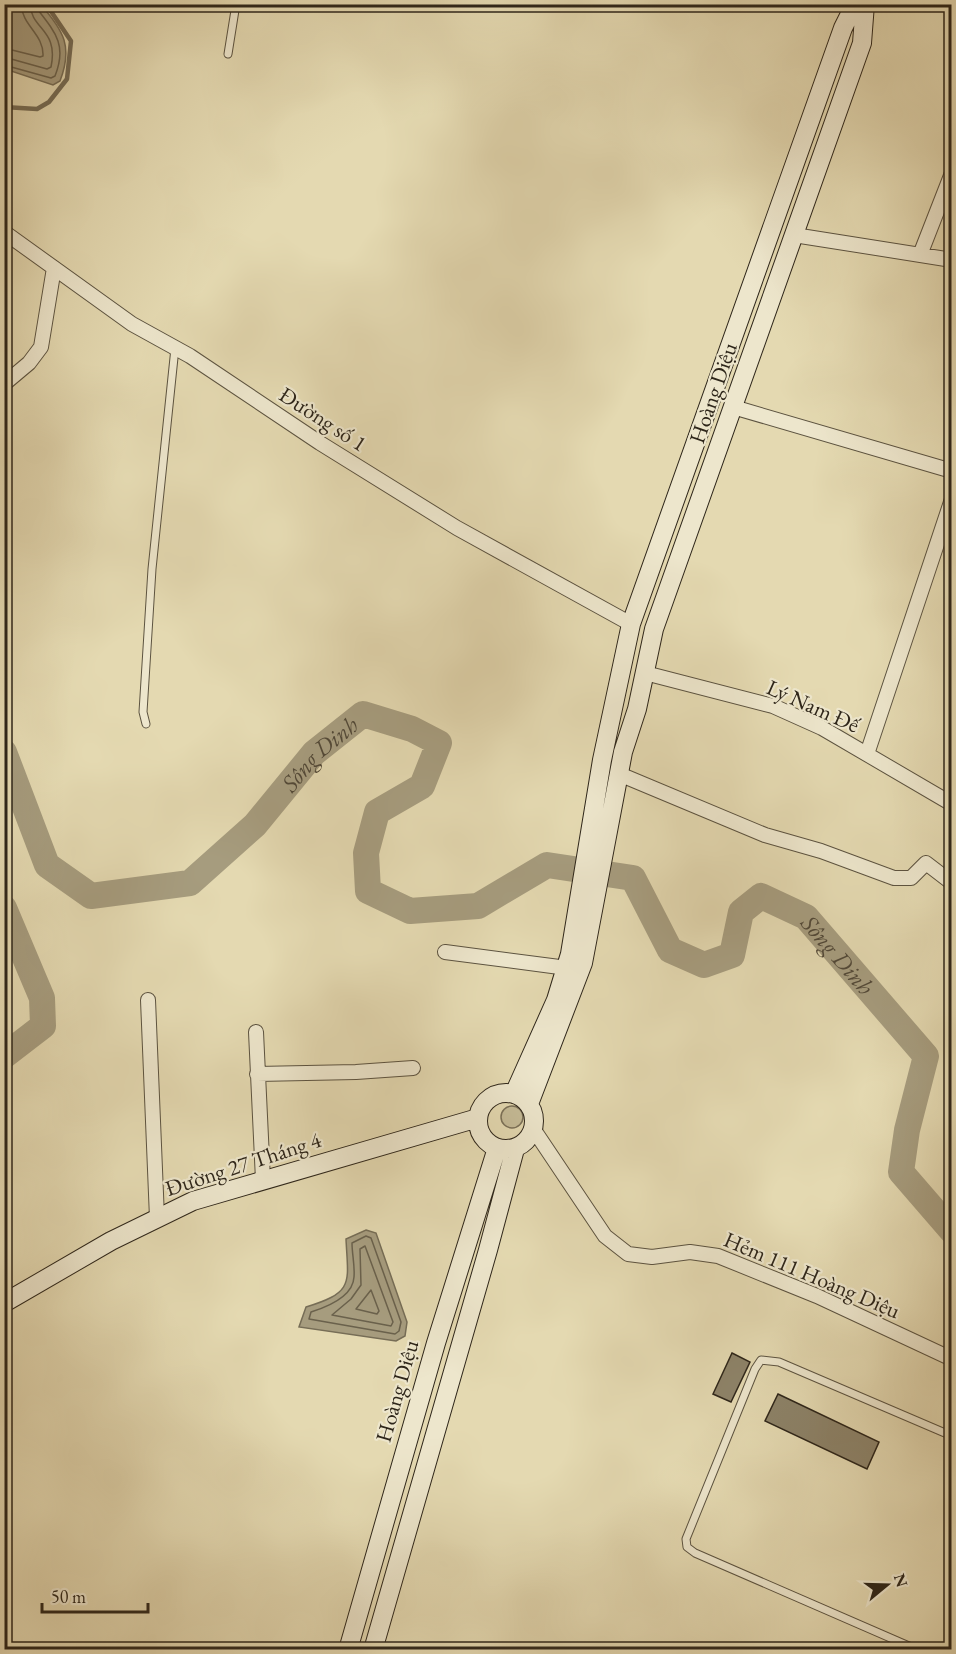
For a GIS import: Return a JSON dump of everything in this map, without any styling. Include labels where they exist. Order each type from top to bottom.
[{"type":"main road","name":"Hoàng Diệu","points":[[605,798],[612,706],[631,624],[843,28],[855,4]]},
{"type":"main road","name":"Hoàng Diệu","points":[[605,798],[619,774],[645,674],[654,629],[862,43],[865,4]]},
{"type":"main road","points":[[718,379],[740,387]]},
{"type":"main road","points":[[522,1099],[575,988],[605,798]]},
{"type":"main road","points":[[522,1099],[586,910]]},
{"type":"main road","points":[[506,1092],[522,1099],[534,1112],[534,1130],[523,1145],[506,1148],[482,1136],[478,1118],[480,1110],[490,1097],[506,1092]]},
{"type":"main road","name":"Đường 27 Tháng 4","points":[[4,1303],[111,1240],[218,1192],[478,1118]]},
{"type":"main road","name":"Hoàng Diệu","points":[[348,1650],[439,1332],[506,1148]]},
{"type":"main road","points":[[373,1650],[494,1230],[506,1148]]},
{"type":"street","points":[[920,255],[951,173]]},
{"type":"street","name":"Đường số 1","points":[[4,232],[132,324],[175,348],[320,443],[457,528],[631,624]]},
{"type":"street","points":[[794,235],[951,260]]},
{"type":"street","points":[[4,384],[29,363],[41,346],[54,268]]},
{"type":"street","points":[[734,407],[951,471]]},
{"type":"street","points":[[867,754],[951,499]]},
{"type":"street","name":"Lý Nam Đế","points":[[645,674],[773,706],[822,728],[951,804]]},
{"type":"street","points":[[619,774],[765,835],[821,851],[894,878],[911,878],[926,863],[951,883]]},
{"type":"street","points":[[445,952],[567,968]]},
{"type":"street","points":[[148,1000],[156,1218]]},
{"type":"street","points":[[256,1032],[263,1180]]},
{"type":"street","points":[[257,1074],[356,1072],[413,1068]]},
{"type":"street","name":"Hẻm 111 Hoàng Diệu","points":[[534,1130],[605,1236],[628,1254],[652,1257],[690,1252],[718,1256],[817,1296],[951,1359]]},
{"type":"lane","points":[[228,54],[236,4]]},
{"type":"lane","points":[[146,724],[143,712],[152,569],[175,348]]},
{"type":"lane","points":[[918,1650],[695,1553],[687,1547],[686,1539],[755,1369],[761,1360],[779,1362],[951,1437]]},
{"type":"shaded area","points":[[512,1106],[520,1109],[523,1117],[520,1125],[512,1128],[504,1125],[501,1117],[504,1109]]},
{"type":"water","points":[[5,4],[41,5],[56,23],[66,49],[60,81],[53,85],[5,69]]},
{"type":"water","points":[[366,1230],[376,1233],[407,1322],[405,1336],[396,1341],[299,1327],[306,1307],[322,1302],[341,1290],[347,1276],[346,1239]]},
{"type":"building","points":[[732,1353],[750,1362],[731,1402],[713,1394]]},
{"type":"building","points":[[778,1394],[879,1442],[867,1469],[765,1421]]},
{"type":"waterway","points":[[4,107],[37,109],[49,102],[67,79],[71,41],[46,4]]},
{"type":"waterway","name":"Sông Dinh","points":[[4,752],[47,865],[91,896],[190,883],[255,825],[314,753],[363,714],[412,729],[439,743],[422,786],[377,812],[366,853],[368,891],[410,911],[478,906],[547,865],[633,878],[670,950],[704,965],[732,955],[741,912],[761,896],[806,917],[926,1056],[907,1130],[901,1172],[952,1231]]},
{"type":"waterway","name":"Sông Dinh","points":[[4,908],[42,998],[43,1026],[4,1056]]}]
